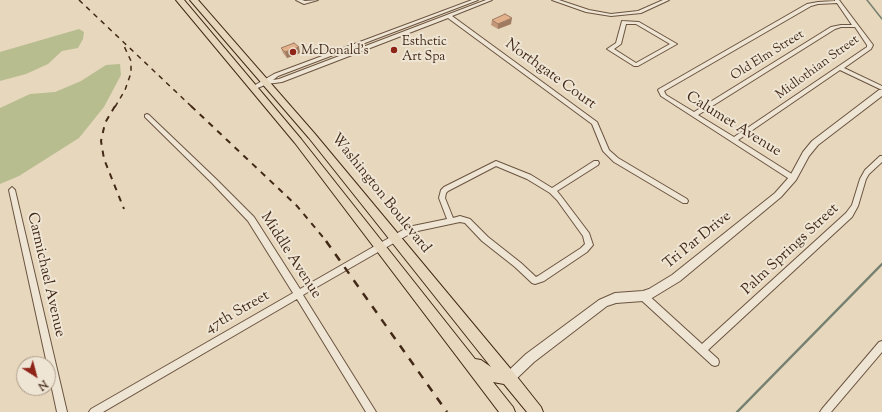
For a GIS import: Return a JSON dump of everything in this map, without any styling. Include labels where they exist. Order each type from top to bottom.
[{"type":"main road","points":[[180,0],[298,141],[508,412]]},
{"type":"main road","name":"Washington Boulevard","points":[[194,0],[312,136],[536,412]]},
{"type":"main road","points":[[419,298],[428,304],[480,370],[490,375],[508,378]]},
{"type":"street","points":[[298,0],[304,3],[316,0]]},
{"type":"street","points":[[253,88],[276,75],[476,0]]},
{"type":"street","points":[[266,82],[280,81],[490,0]]},
{"type":"street","points":[[554,0],[593,13],[620,15],[639,12],[667,0]]},
{"type":"street","name":"Midlothian Street","points":[[734,140],[870,47],[838,1]]},
{"type":"street","name":"Calumet Avenue","points":[[793,178],[664,96],[661,92],[663,88],[809,5],[821,2],[838,1]]},
{"type":"street","points":[[620,15],[624,22],[618,44],[610,49],[636,65],[674,44],[637,23],[624,22]]},
{"type":"street","name":"Northgate Court","points":[[449,16],[595,123],[606,151],[616,160],[685,201]]},
{"type":"street","name":"Old Elm Street","points":[[694,115],[833,28],[842,26],[856,26]]},
{"type":"street","points":[[840,68],[882,88]]},
{"type":"street","name":"Tri Par Drive","points":[[508,378],[530,358],[603,302],[615,298],[643,296],[652,293],[676,278],[778,195],[793,178],[806,154],[816,143],[882,92]]},
{"type":"street","name":"Middle Avenue","points":[[148,116],[251,220],[371,412]]},
{"type":"street","name":"Palm Springs Street","points":[[702,350],[850,215],[855,206],[863,179],[867,172],[882,158]]},
{"type":"street","points":[[451,221],[442,198],[443,192],[446,188],[493,164],[496,163],[529,177],[552,191],[596,163]]},
{"type":"street","name":"Carmichael Avenue","points":[[12,190],[62,412]]},
{"type":"street","name":"47th Street","points":[[94,412],[411,229],[460,219],[467,221],[484,240],[518,265],[535,281],[538,281],[584,250],[589,244],[586,235],[559,198],[552,191]]},
{"type":"street","points":[[643,296],[715,362]]},
{"type":"street","points":[[825,412],[882,345]]},
{"type":"green space","points":[[79,29],[84,32],[83,39],[78,48],[62,51],[48,64],[26,74],[0,81],[0,52]]},
{"type":"green space","points":[[120,64],[121,75],[104,107],[79,138],[19,176],[0,184],[0,108],[30,94],[55,92],[81,81],[106,65]]},
{"type":"building","points":[[505,14],[512,18],[498,24],[492,20]]},
{"type":"building","points":[[294,43],[299,47],[285,52],[281,48]]},
{"type":"waterway","points":[[867,0],[882,19]]},
{"type":"waterway","points":[[737,412],[882,264]]},
{"type":"railway","points":[[79,0],[192,107]]},
{"type":"railway","points":[[115,107],[125,90],[131,73],[131,61],[124,46]]},
{"type":"railway","points":[[115,106],[105,123],[101,141],[104,159],[124,209]]},
{"type":"railway","points":[[191,106],[297,206],[327,242]]},
{"type":"railway","points":[[326,241],[447,412]]},
{"type":"place","name":"Esthetic Art Spa","points":[[394,50]]},
{"type":"place","name":"McDonald's","points":[[293,52]]}]
